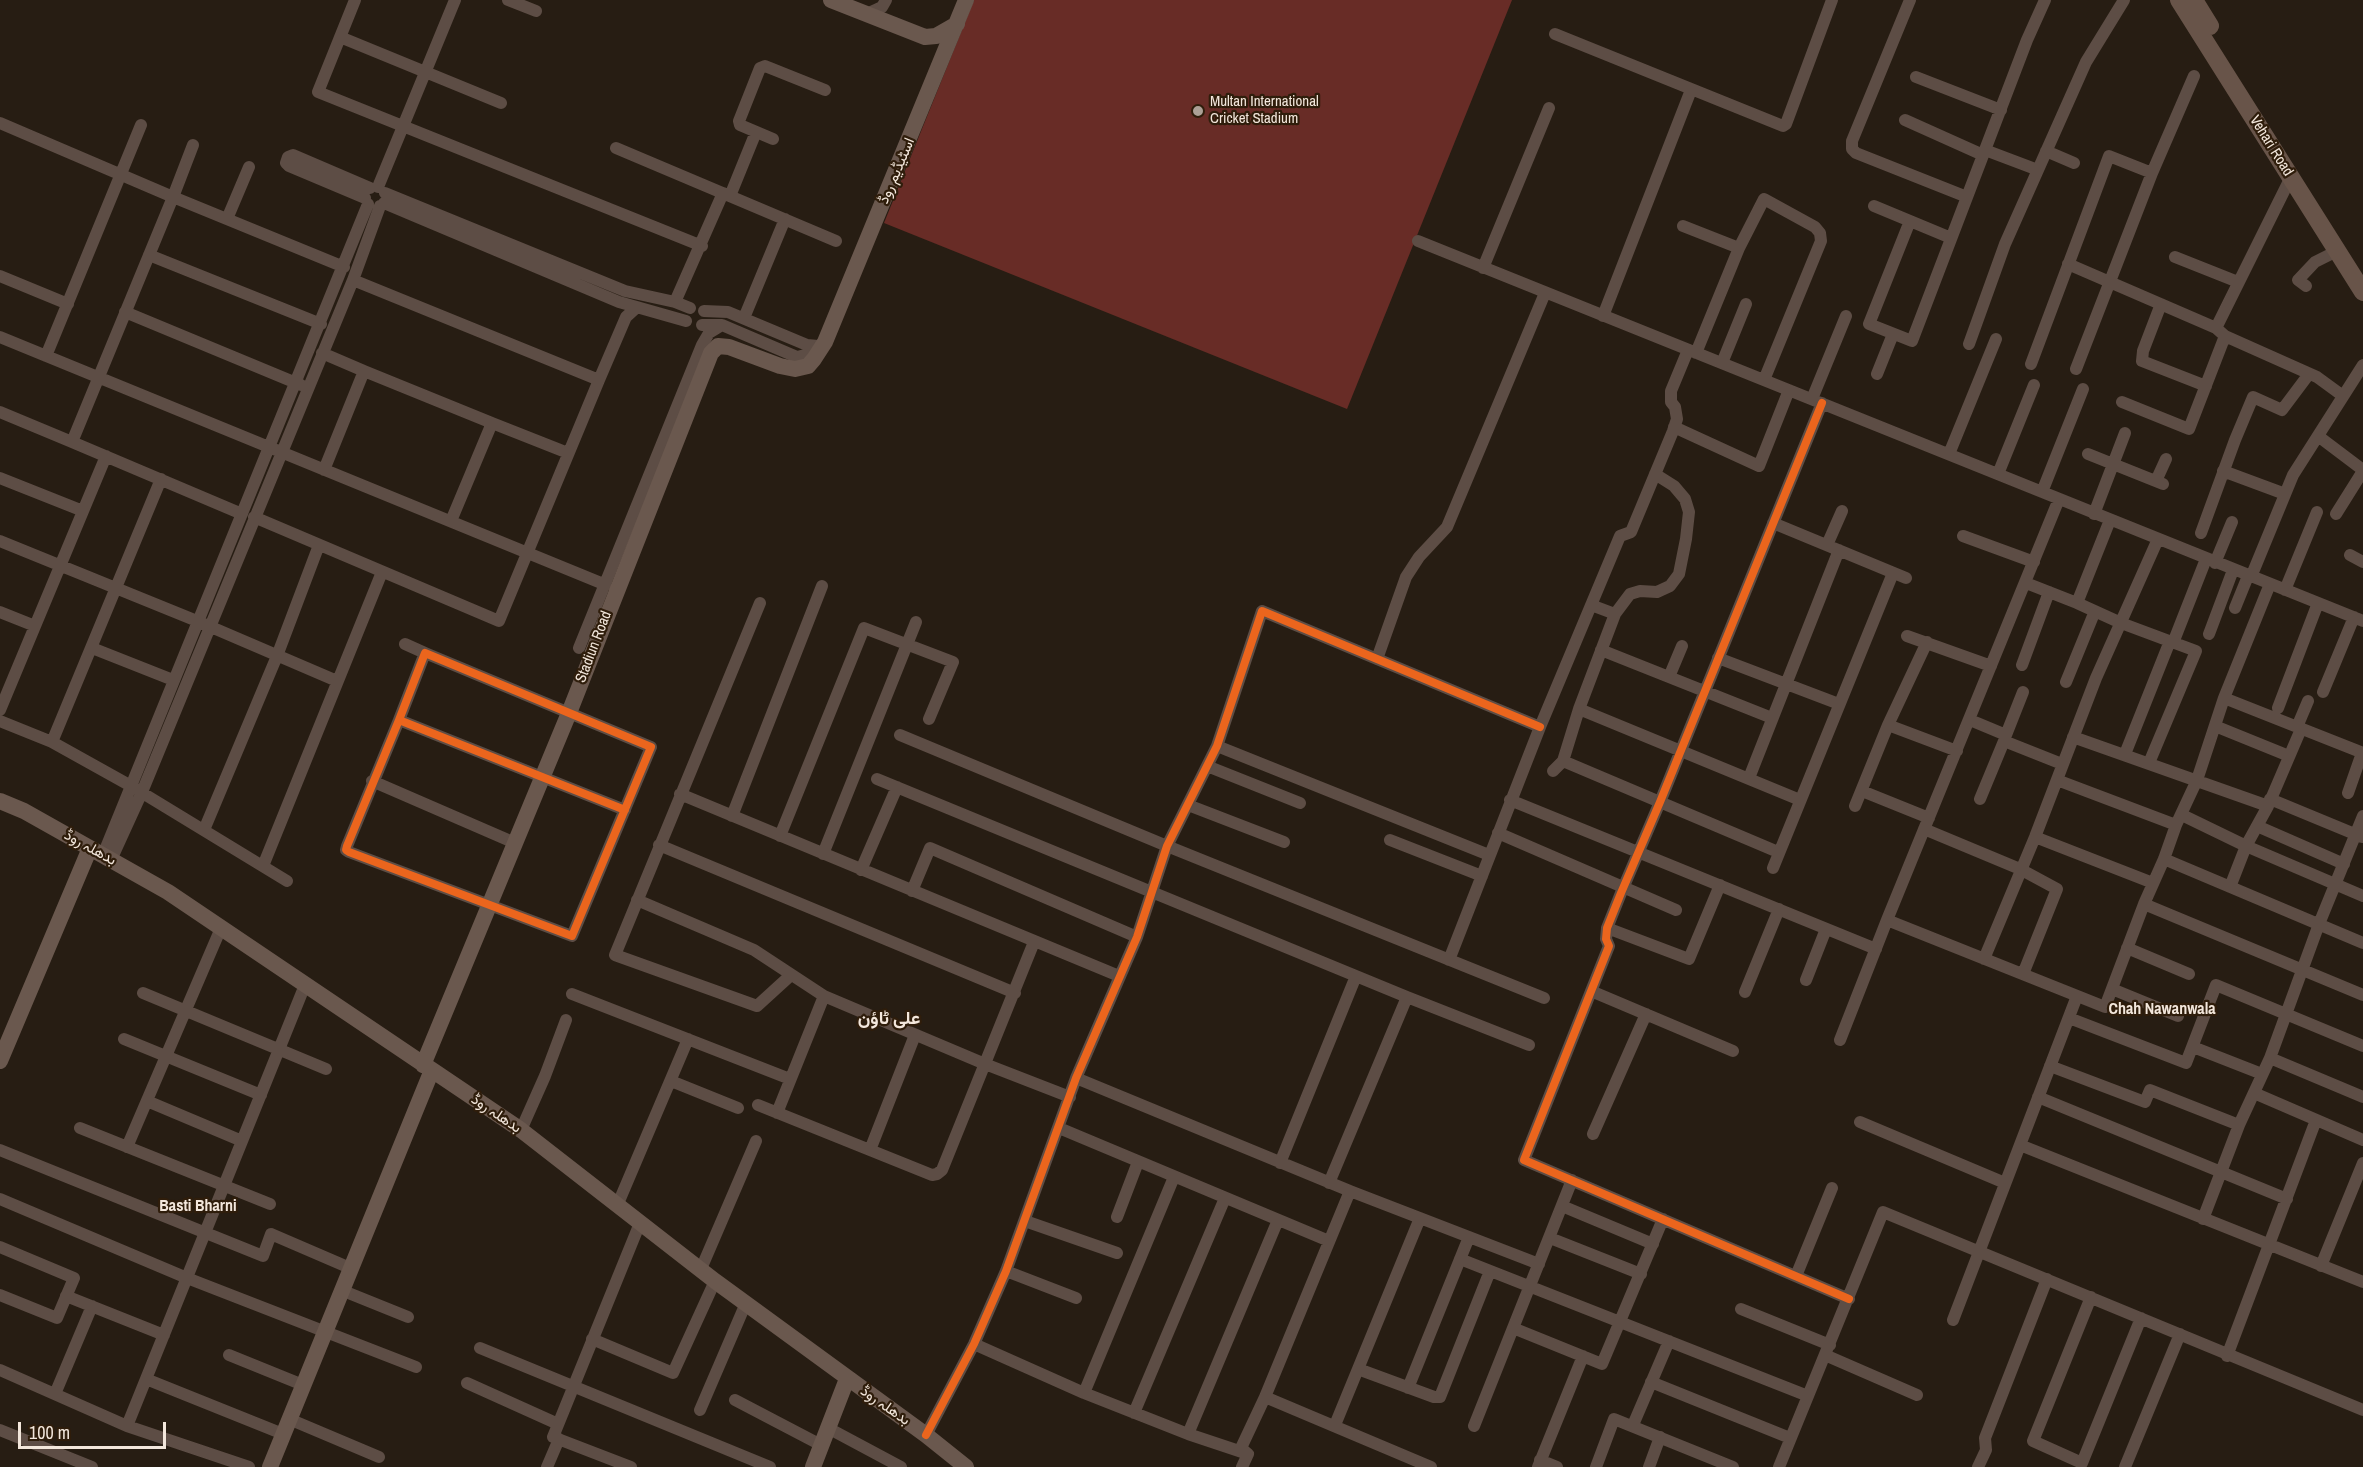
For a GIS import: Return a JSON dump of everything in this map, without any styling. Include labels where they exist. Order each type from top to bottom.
[{"type":"main road","points":[[831,0],[925,37],[936,36],[957,24]]},
{"type":"main road","name":"اسٹیڈیم روڈ","points":[[821,344],[966,0]]},
{"type":"main road","name":"Vehari Road","points":[[2178,0],[2363,292]]},
{"type":"main road","name":"Vehari Road","points":[[2194,0],[2363,272]]},
{"type":"main road","name":"Stadiun Road","points":[[270,1467],[350,1268],[489,907],[569,713],[711,353],[718,346],[724,346],[780,366],[802,368],[808,366],[814,359],[821,344]]},
{"type":"main road","name":"بدھلہ روڈ","points":[[0,801],[24,811],[168,892],[521,1130],[715,1281],[926,1435],[966,1467]]},
{"type":"main road","points":[[0,1061],[101,854]]},
{"type":"main road","points":[[813,1467],[847,1379]]},
{"type":"street","points":[[355,0],[318,92],[702,246]]},
{"type":"street","points":[[101,854],[122,822],[210,626],[269,447],[344,267],[376,197],[455,0]]},
{"type":"street","points":[[508,0],[536,11]]},
{"type":"street","points":[[867,14],[882,8],[886,0]]},
{"type":"street","points":[[1555,33],[1783,126],[1786,124],[1832,0]]},
{"type":"street","points":[[1910,0],[1852,141],[1852,149],[1856,153],[1967,197]]},
{"type":"street","points":[[1910,221],[1869,324],[1911,341],[2045,0]]},
{"type":"street","points":[[1969,344],[2005,244],[2086,62],[2124,0]]},
{"type":"street","points":[[340,37],[501,103]]},
{"type":"street","points":[[773,139],[740,124],[739,121],[760,68],[765,66],[825,90]]},
{"type":"street","points":[[2076,369],[2152,173],[2194,76]]},
{"type":"street","points":[[1916,77],[2001,110]]},
{"type":"street","points":[[1603,316],[1691,90]]},
{"type":"street","points":[[1483,268],[1549,108]]},
{"type":"street","points":[[1905,120],[1984,152],[2038,170]]},
{"type":"street","points":[[0,123],[344,267]]},
{"type":"street","points":[[46,356],[141,125]]},
{"type":"street","points":[[675,302],[756,132]]},
{"type":"street","points":[[72,442],[193,145]]},
{"type":"street","points":[[616,148],[836,241]]},
{"type":"street","points":[[2046,151],[2074,163]]},
{"type":"street","points":[[690,308],[675,302],[625,291],[376,197],[289,166],[286,163],[288,157],[293,155],[376,197],[619,302],[686,321],[694,327],[722,325],[797,357],[805,355],[821,344]]},
{"type":"street","points":[[2031,364],[2109,156],[2152,173]]},
{"type":"street","points":[[227,219],[249,167]]},
{"type":"street","points":[[2122,402],[2189,429],[2206,386],[2238,282],[2291,177]]},
{"type":"street","points":[[137,789],[173,681],[197,621],[248,515],[282,453],[353,280],[376,197]]},
{"type":"street","points":[[1449,960],[1510,800],[1591,605],[1620,537],[1631,532],[1674,427],[1677,418],[1675,407],[1671,402],[1671,391],[1764,199],[1815,227],[1820,233],[1821,241],[1764,380]]},
{"type":"street","points":[[1874,206],[1951,237]]},
{"type":"street","points":[[744,318],[785,219]]},
{"type":"street","points":[[1683,226],[1739,248]]},
{"type":"street","points":[[1418,241],[2233,570],[2318,603],[2360,616],[2323,692]]},
{"type":"street","points":[[2306,286],[2298,280],[2315,262],[2337,251]]},
{"type":"street","points":[[149,255],[321,324]]},
{"type":"street","points":[[2175,257],[2238,282]]},
{"type":"street","points":[[2068,264],[2162,304],[2309,374],[2343,396]]},
{"type":"street","points":[[0,276],[68,304]]},
{"type":"street","points":[[353,280],[599,380]]},
{"type":"street","points":[[1377,659],[1406,577],[1419,556],[1447,527],[1545,293]]},
{"type":"street","points":[[1722,363],[1746,304]]},
{"type":"street","points":[[2162,304],[2142,361],[2206,386]]},
{"type":"street","points":[[686,321],[686,312],[698,306],[704,310],[728,312],[807,345],[821,344]]},
{"type":"street","points":[[0,412],[499,621],[628,313],[638,307]]},
{"type":"street","points":[[702,325],[706,315],[704,310]]},
{"type":"street","points":[[125,312],[308,388]]},
{"type":"street","points":[[1846,316],[1773,523],[1607,928],[1606,939],[1609,946],[1524,1160],[1849,1299]]},
{"type":"street","points":[[579,648],[702,345],[709,333],[722,325]]},
{"type":"street","points":[[1877,374],[1893,334]]},
{"type":"street","points":[[0,337],[606,585]]},
{"type":"street","points":[[1949,454],[1995,339]]},
{"type":"street","points":[[322,353],[568,453]]},
{"type":"street","points":[[2235,608],[2293,475],[2363,365]]},
{"type":"street","points":[[324,470],[364,371]]},
{"type":"street","points":[[2201,533],[2253,397],[2282,410],[2309,374]]},
{"type":"street","points":[[1998,474],[2034,385]]},
{"type":"street","points":[[2042,492],[2083,389]]},
{"type":"street","points":[[1674,427],[1759,466],[1789,390]]},
{"type":"street","points":[[451,521],[492,423]]},
{"type":"street","points":[[2094,514],[2125,434]]},
{"type":"street","points":[[2318,436],[2363,471],[2336,514]]},
{"type":"street","points":[[2088,454],[2160,482],[2166,459]]},
{"type":"street","points":[[0,710],[106,456]]},
{"type":"street","points":[[2223,471],[2285,494]]},
{"type":"street","points":[[1553,771],[1563,761],[1579,709],[1615,614],[1630,594],[1640,591],[1657,592],[1670,586],[1679,574],[1689,512],[1685,499],[1674,486],[1655,474]]},
{"type":"street","points":[[0,478],[83,511]]},
{"type":"street","points":[[52,742],[161,479]]},
{"type":"street","points":[[1840,1040],[2059,499]]},
{"type":"street","points":[[1749,778],[1786,684],[1833,548],[1842,511]]},
{"type":"street","points":[[2285,590],[2317,512]]},
{"type":"street","points":[[2077,603],[2110,520]]},
{"type":"street","points":[[2125,754],[2172,642],[2232,522]]},
{"type":"street","points":[[1773,523],[1906,578]]},
{"type":"street","points":[[1963,536],[2034,562]]},
{"type":"street","points":[[1984,959],[2035,837],[2073,736],[2158,539]]},
{"type":"street","points":[[0,541],[210,626],[337,681]]},
{"type":"street","points":[[204,830],[277,656],[320,545]]},
{"type":"street","points":[[2350,555],[2363,562]]},
{"type":"street","points":[[2209,634],[2233,570]]},
{"type":"street","points":[[263,866],[382,572]]},
{"type":"street","points":[[1773,868],[1893,573]]},
{"type":"street","points":[[2026,583],[2121,623],[2196,651],[2149,763]]},
{"type":"street","points":[[1887,920],[2105,1007],[2144,904],[2197,780],[2224,698],[2270,584]]},
{"type":"street","points":[[732,816],[822,586]]},
{"type":"street","points":[[2022,665],[2049,592]]},
{"type":"street","points":[[760,603],[615,955],[758,1006],[790,975]]},
{"type":"street","points":[[2278,708],[2318,603]]},
{"type":"street","points":[[1591,605],[1615,614]]},
{"type":"street","points":[[926,1435],[974,1344],[1006,1271],[1076,1078],[1137,937],[1167,846],[1217,746],[1262,611],[1540,727]]},
{"type":"street","points":[[2066,682],[2095,611]]},
{"type":"street","points":[[0,612],[35,626]]},
{"type":"street","points":[[823,854],[916,622]]},
{"type":"street","points":[[780,836],[864,628],[953,662],[929,719]]},
{"type":"street","points":[[1907,636],[1991,666]]},
{"type":"street","points":[[1856,806],[1888,725],[1927,642]]},
{"type":"street","points":[[405,644],[651,747],[572,936],[489,907],[346,850],[425,653]]},
{"type":"street","points":[[1669,677],[1682,646]]},
{"type":"street","points":[[92,648],[173,681]]},
{"type":"street","points":[[1601,650],[1772,718]]},
{"type":"street","points":[[1718,658],[1839,704]]},
{"type":"street","points":[[1980,799],[2023,692]]},
{"type":"street","points":[[2224,698],[2363,753],[2348,793]]},
{"type":"street","points":[[2230,887],[2246,846],[2289,756],[2308,701]]},
{"type":"street","points":[[1579,709],[1800,800]]},
{"type":"street","points":[[399,720],[625,810]]},
{"type":"street","points":[[1970,720],[2062,764]]},
{"type":"street","points":[[0,721],[52,742],[137,789],[288,881]]},
{"type":"street","points":[[1888,725],[1957,751]]},
{"type":"street","points":[[2215,726],[2289,756]]},
{"type":"street","points":[[900,735],[1167,846],[1544,998]]},
{"type":"street","points":[[2073,736],[2197,780],[2269,802],[2359,836]]},
{"type":"street","points":[[1217,746],[1489,855]]},
{"type":"street","points":[[1563,761],[1778,852]]},
{"type":"street","points":[[1207,766],[1300,803]]},
{"type":"street","points":[[877,778],[1407,997],[1529,1045]]},
{"type":"street","points":[[2057,780],[2179,820],[2363,896]]},
{"type":"street","points":[[372,781],[515,843]]},
{"type":"street","points":[[861,870],[897,787]]},
{"type":"street","points":[[1862,791],[2057,889],[2023,974]]},
{"type":"street","points":[[680,794],[1119,976]]},
{"type":"street","points":[[1510,800],[1876,949]]},
{"type":"street","points":[[1188,805],[1284,842]]},
{"type":"street","points":[[2203,1219],[2239,1125],[2288,1014],[2319,924],[2344,864],[2359,836],[2363,816]]},
{"type":"street","points":[[2257,826],[2344,864]]},
{"type":"street","points":[[1498,833],[1676,910]]},
{"type":"street","points":[[2035,837],[2153,883]]},
{"type":"street","points":[[1390,840],[1482,876]]},
{"type":"street","points":[[659,845],[1015,993]]},
{"type":"street","points":[[912,891],[930,848],[1137,937]]},
{"type":"street","points":[[2164,859],[2363,943]]},
{"type":"street","points":[[1607,928],[1689,959],[1720,885]]},
{"type":"street","points":[[637,900],[754,950],[824,996],[1070,1097]]},
{"type":"street","points":[[2144,904],[2363,996]]},
{"type":"street","points":[[1746,992],[1779,909]]},
{"type":"street","points":[[127,1147],[221,928]]},
{"type":"street","points":[[1806,980],[1826,929]]},
{"type":"street","points":[[758,1105],[932,1175],[937,1174],[942,1170],[1034,942]]},
{"type":"street","points":[[2127,948],[2189,974]]},
{"type":"street","points":[[1280,1163],[1356,976]]},
{"type":"street","points":[[127,1426],[305,985]]},
{"type":"street","points":[[2069,1018],[2186,1064],[2216,985],[2363,1046]]},
{"type":"street","points":[[2112,989],[2178,1016]]},
{"type":"street","points":[[1591,991],[1733,1051]]},
{"type":"street","points":[[143,993],[326,1069]]},
{"type":"street","points":[[572,994],[790,1079]]},
{"type":"street","points":[[777,1113],[824,996]]},
{"type":"street","points":[[1953,1320],[2077,996]]},
{"type":"street","points":[[1329,1183],[1407,997]]},
{"type":"street","points":[[1593,1134],[1646,1014]]},
{"type":"street","points":[[521,1130],[566,1020]]},
{"type":"street","points":[[870,1150],[915,1035]]},
{"type":"street","points":[[124,1039],[261,1095]]},
{"type":"street","points":[[617,1206],[688,1039]]},
{"type":"street","points":[[2193,1047],[2262,1074]]},
{"type":"street","points":[[2270,1058],[2363,1097]]},
{"type":"street","points":[[2050,1066],[2145,1102],[2150,1090],[2239,1125]]},
{"type":"street","points":[[1076,1078],[1329,1183],[1539,1264]]},
{"type":"street","points":[[671,1081],[738,1108]]},
{"type":"street","points":[[2254,1094],[2363,1140]]},
{"type":"street","points":[[2038,1097],[2287,1199]]},
{"type":"street","points":[[147,1101],[242,1141]]},
{"type":"street","points":[[2227,1356],[2316,1120]]},
{"type":"street","points":[[1860,1122],[2005,1183]]},
{"type":"street","points":[[80,1128],[270,1204]]},
{"type":"street","points":[[1059,1128],[1329,1241]]},
{"type":"street","points":[[701,1269],[756,1141]]},
{"type":"street","points":[[2020,1145],[2363,1282]]},
{"type":"street","points":[[0,1150],[262,1256],[271,1234],[350,1268]]},
{"type":"street","points":[[1117,1217],[1138,1162]]},
{"type":"street","points":[[2320,1266],[2363,1163]]},
{"type":"street","points":[[1084,1393],[1174,1177]]},
{"type":"street","points":[[1474,1426],[1572,1180]]},
{"type":"street","points":[[1796,1276],[1832,1188]]},
{"type":"street","points":[[1248,1455],[1241,1448],[1265,1397],[1350,1191]]},
{"type":"street","points":[[1134,1413],[1225,1198]]},
{"type":"street","points":[[0,1199],[187,1278],[416,1367]]},
{"type":"street","points":[[1562,1206],[1653,1244]]},
{"type":"street","points":[[1779,1467],[1883,1212],[2180,1334],[2227,1356],[2363,1410]]},
{"type":"street","points":[[1335,1425],[1420,1218]]},
{"type":"street","points":[[1513,1328],[1602,1364],[1663,1219]]},
{"type":"street","points":[[1188,1434],[1278,1220]]},
{"type":"street","points":[[1025,1221],[1117,1253]]},
{"type":"street","points":[[631,1467],[553,1437],[639,1223]]},
{"type":"street","points":[[1408,1388],[1469,1237]]},
{"type":"street","points":[[1550,1238],[1641,1274]]},
{"type":"street","points":[[0,1246],[74,1278],[57,1318],[0,1295]]},
{"type":"street","points":[[1460,1259],[1808,1396]]},
{"type":"street","points":[[1006,1271],[1076,1298]]},
{"type":"street","points":[[1358,1369],[1434,1397],[1440,1397],[1490,1271]]},
{"type":"street","points":[[1978,1467],[1986,1450],[1985,1438],[2047,1279]]},
{"type":"street","points":[[592,1339],[673,1373],[715,1281]]},
{"type":"street","points":[[341,1290],[408,1317]]},
{"type":"street","points":[[66,1296],[164,1335]]},
{"type":"street","points":[[2091,1297],[2033,1441],[2082,1463],[2141,1318]]},
{"type":"street","points":[[699,1410],[746,1303]]},
{"type":"street","points":[[55,1394],[92,1306]]},
{"type":"street","points":[[1741,1309],[1917,1395]]},
{"type":"street","points":[[2126,1467],[2180,1334]]},
{"type":"street","points":[[1633,1425],[1670,1341]]},
{"type":"street","points":[[974,1344],[1084,1393],[1248,1455]]},
{"type":"street","points":[[480,1348],[770,1467]]},
{"type":"street","points":[[230,1355],[303,1385]]},
{"type":"street","points":[[1557,1467],[1539,1464],[1583,1356]]},
{"type":"street","points":[[0,1370],[127,1426],[222,1456],[249,1467]]},
{"type":"street","points":[[146,1379],[379,1457]]},
{"type":"street","points":[[1651,1382],[1791,1438]]},
{"type":"street","points":[[467,1383],[558,1424]]},
{"type":"street","points":[[1265,1397],[1431,1467]]},
{"type":"street","points":[[735,1400],[821,1445]]},
{"type":"street","points":[[1596,1467],[1614,1419],[1733,1467]]},
{"type":"street","points":[[828,1428],[901,1467]]},
{"type":"street","points":[[0,1430],[92,1467]]},
{"type":"street","points":[[1648,1467],[1660,1437]]},
{"type":"street","points":[[547,1467],[559,1439]]},
{"type":"street","points":[[1242,1467],[1248,1455]]},
{"type":"shaded area","name":"Multan International Cricket Stadium","points":[[974,0],[1512,0],[1347,409],[884,223]]},
{"type":"cycle path","points":[[1822,403],[1607,928],[1606,939],[1609,946],[1524,1160],[1849,1299]]},
{"type":"cycle path","points":[[926,1435],[974,1344],[1006,1271],[1076,1078],[1137,937],[1167,846],[1217,746],[1262,611],[1540,727]]},
{"type":"cycle path","points":[[399,720],[347,846],[346,850],[349,852],[572,936],[651,747],[425,653],[399,720],[625,810]]},
{"type":"place","name":"Multan International Cricket Stadium","points":[[1198,111]]},
{"type":"district","name":"Chah Nawanwala","points":[[2162,1010]]},
{"type":"district","name":"علی ٹاؤن","points":[[889,1019]]},
{"type":"district","name":"Basti Bharni","points":[[198,1207]]}]
